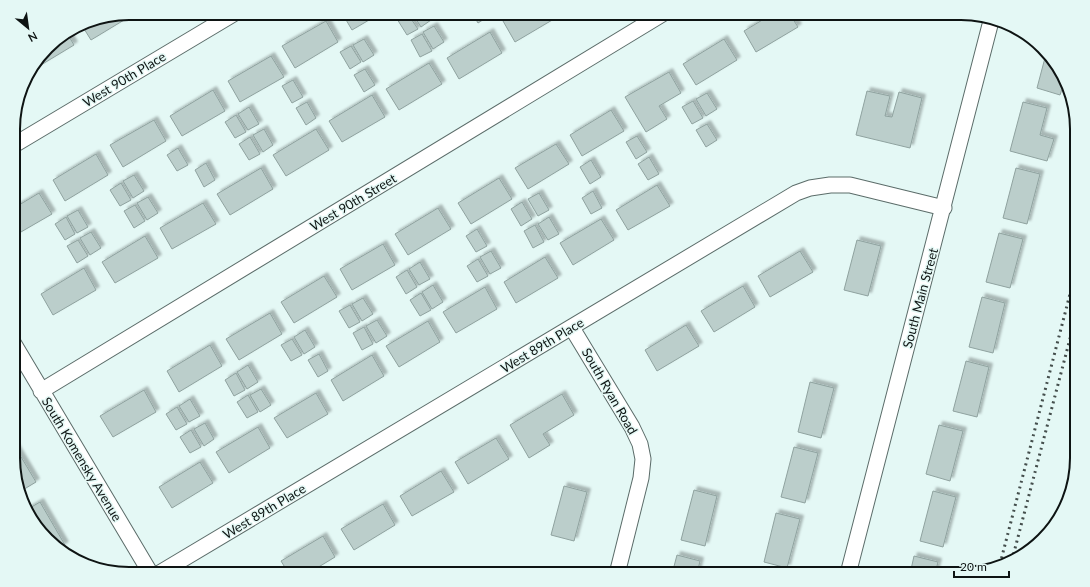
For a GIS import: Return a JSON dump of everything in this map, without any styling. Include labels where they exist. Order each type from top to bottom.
[{"type":"street","name":"West 90th Place","points":[[20,141],[223,20]]},
{"type":"street","name":"West 90th Street","points":[[42,391],[652,20]]},
{"type":"street","name":"South Main Street","points":[[850,567],[944,208],[990,24]]},
{"type":"street","name":"West 89th Place","points":[[170,567],[796,193],[810,188],[830,185],[850,185],[944,208]]},
{"type":"street","name":"South Ryan Road","points":[[572,328],[632,427],[640,444],[643,459],[637,499],[619,567]]},
{"type":"street","name":"South Komensky Avenue","points":[[20,354],[147,567]]},
{"type":"building","points":[[124,20],[91,40],[85,30],[108,22]]},
{"type":"building","points":[[346,20],[369,20],[352,30]]},
{"type":"building","points":[[398,20],[412,20],[418,29],[407,35]]},
{"type":"building","points":[[416,20],[431,20],[421,27]]},
{"type":"building","points":[[505,20],[552,20],[515,42],[503,21]]},
{"type":"building","points":[[762,20],[794,20],[798,27],[756,52],[744,31]]},
{"type":"building","points":[[326,21],[338,42],[295,68],[282,46]]},
{"type":"building","points":[[434,26],[444,42],[433,49],[423,32]]},
{"type":"building","points":[[490,32],[502,53],[459,79],[447,58]]},
{"type":"building","points":[[422,34],[432,51],[420,57],[411,40]]},
{"type":"building","points":[[70,38],[74,45],[41,65],[52,52]]},
{"type":"building","points":[[364,39],[374,55],[363,62],[353,45]]},
{"type":"building","points":[[724,39],[737,60],[696,85],[683,64]]},
{"type":"building","points":[[351,46],[361,62],[350,69],[340,52]]},
{"type":"building","points":[[271,56],[284,77],[240,102],[228,81]]},
{"type":"building","points":[[1044,60],[1062,89],[1060,95],[1037,88]]},
{"type":"building","points":[[429,63],[442,84],[399,110],[386,89]]},
{"type":"building","points":[[365,69],[375,85],[364,92],[354,75]]},
{"type":"building","points":[[669,72],[681,93],[659,106],[667,119],[646,132],[625,97]]},
{"type":"building","points":[[293,80],[303,97],[292,103],[282,86]]},
{"type":"building","points":[[213,90],[225,111],[182,136],[170,116]]},
{"type":"building","points":[[867,91],[890,96],[885,116],[892,117],[899,92],[922,98],[910,148],[856,135]]},
{"type":"building","points":[[707,93],[717,109],[706,116],[696,99]]},
{"type":"building","points":[[372,95],[385,117],[342,142],[329,121]]},
{"type":"building","points":[[693,101],[703,118],[692,124],[682,107]]},
{"type":"building","points":[[307,102],[316,118],[306,125],[296,108]]},
{"type":"building","points":[[1023,102],[1047,108],[1040,135],[1054,139],[1047,161],[1010,151]]},
{"type":"building","points":[[249,107],[259,124],[248,130],[238,114]]},
{"type":"building","points":[[611,110],[624,131],[582,156],[570,135]]},
{"type":"building","points":[[236,115],[246,132],[235,138],[225,122]]},
{"type":"building","points":[[154,120],[166,141],[123,167],[110,145]]},
{"type":"building","points":[[707,124],[717,140],[706,147],[696,130]]},
{"type":"building","points":[[264,129],[273,145],[263,152],[253,135]]},
{"type":"building","points":[[316,129],[329,150],[286,176],[273,155]]},
{"type":"building","points":[[637,136],[647,152],[636,159],[626,142]]},
{"type":"building","points":[[250,137],[260,154],[249,160],[239,144]]},
{"type":"building","points":[[556,144],[569,164],[528,189],[515,168]]},
{"type":"building","points":[[178,148],[188,165],[177,171],[167,155]]},
{"type":"building","points":[[96,154],[108,175],[65,201],[53,180]]},
{"type":"building","points":[[649,157],[659,174],[648,180],[638,164]]},
{"type":"building","points":[[591,160],[601,177],[590,184],[580,167]]},
{"type":"building","points":[[206,163],[215,180],[204,187],[195,170]]},
{"type":"building","points":[[261,168],[273,189],[230,215],[217,194]]},
{"type":"building","points":[[1016,168],[1040,174],[1027,224],[1003,218]]},
{"type":"building","points":[[134,175],[144,191],[133,198],[123,181]]},
{"type":"building","points":[[499,178],[512,199],[471,224],[458,203]]},
{"type":"building","points":[[121,183],[131,200],[120,206],[110,190]]},
{"type":"building","points":[[657,185],[670,206],[628,230],[616,210]]},
{"type":"building","points":[[593,191],[602,208],[591,214],[582,198]]},
{"type":"building","points":[[39,193],[52,214],[20,233],[20,204]]},
{"type":"building","points":[[539,193],[549,210],[538,216],[528,199]]},
{"type":"building","points":[[148,197],[158,213],[147,220],[137,203]]},
{"type":"building","points":[[522,202],[532,219],[521,226],[511,209]]},
{"type":"building","points":[[203,203],[216,224],[172,249],[160,228]]},
{"type":"building","points":[[135,205],[145,221],[134,228],[124,211]]},
{"type":"building","points":[[438,208],[451,229],[408,255],[395,234]]},
{"type":"building","points":[[78,210],[88,227],[77,233],[67,216]]},
{"type":"building","points":[[66,217],[75,234],[65,240],[55,224]]},
{"type":"building","points":[[549,217],[559,234],[548,240],[538,224]]},
{"type":"building","points":[[601,219],[614,240],[573,265],[560,243]]},
{"type":"building","points":[[535,225],[544,242],[533,248],[524,231]]},
{"type":"building","points":[[477,229],[487,246],[476,252],[466,236]]},
{"type":"building","points":[[91,232],[101,248],[90,255],[80,238]]},
{"type":"building","points":[[999,233],[1023,239],[1010,288],[986,282]]},
{"type":"building","points":[[145,236],[158,258],[115,283],[102,262]]},
{"type":"building","points":[[78,240],[88,256],[77,263],[67,246]]},
{"type":"building","points":[[857,240],[881,246],[868,296],[844,290]]},
{"type":"building","points":[[383,244],[395,265],[352,290],[340,269]]},
{"type":"building","points":[[491,251],[501,268],[490,274],[480,257]]},
{"type":"building","points":[[800,251],[813,272],[770,297],[758,276]]},
{"type":"building","points":[[545,257],[558,278],[516,303],[504,282]]},
{"type":"building","points":[[478,259],[488,276],[477,282],[467,266]]},
{"type":"building","points":[[420,262],[430,279],[419,285],[409,269]]},
{"type":"building","points":[[84,268],[96,290],[53,315],[41,294]]},
{"type":"building","points":[[407,270],[417,287],[406,294],[396,277]]},
{"type":"building","points":[[324,276],[337,297],[294,323],[281,302]]},
{"type":"building","points":[[433,285],[443,302],[432,309],[422,292]]},
{"type":"building","points":[[743,286],[755,307],[714,332],[701,311]]},
{"type":"building","points":[[485,287],[497,309],[456,333],[443,312]]},
{"type":"building","points":[[421,293],[431,310],[420,316],[410,300]]},
{"type":"building","points":[[982,297],[1005,303],[993,353],[969,347]]},
{"type":"building","points":[[363,298],[373,314],[362,321],[352,304]]},
{"type":"building","points":[[350,305],[360,322],[349,328],[339,311]]},
{"type":"building","points":[[270,313],[282,334],[239,360],[226,339]]},
{"type":"building","points":[[377,320],[387,336],[376,343],[366,326]]},
{"type":"building","points":[[428,321],[440,342],[399,367],[386,346]]},
{"type":"building","points":[[686,325],[699,346],[657,371],[645,350]]},
{"type":"building","points":[[364,327],[373,344],[362,350],[353,333]]},
{"type":"building","points":[[305,330],[315,347],[304,354],[294,337]]},
{"type":"building","points":[[292,339],[302,355],[291,361],[281,345]]},
{"type":"building","points":[[210,345],[222,366],[179,392],[167,371]]},
{"type":"building","points":[[319,354],[328,371],[318,377],[308,360]]},
{"type":"building","points":[[372,355],[384,376],[343,401],[331,380]]},
{"type":"building","points":[[966,361],[989,367],[977,417],[953,411]]},
{"type":"building","points":[[248,365],[258,382],[247,389],[237,372]]},
{"type":"building","points":[[236,373],[245,390],[234,396],[225,380]]},
{"type":"building","points":[[810,382],[834,388],[821,438],[798,432]]},
{"type":"building","points":[[261,389],[271,405],[260,412],[250,395]]},
{"type":"building","points":[[144,390],[156,412],[113,437],[100,416]]},
{"type":"building","points":[[316,393],[328,414],[287,438],[274,418]]},
{"type":"building","points":[[562,394],[574,415],[543,434],[550,445],[529,458],[510,425]]},
{"type":"building","points":[[248,395],[258,412],[247,418],[237,402]]},
{"type":"building","points":[[190,399],[200,416],[189,422],[179,406]]},
{"type":"building","points":[[177,407],[187,424],[176,430],[166,414]]},
{"type":"building","points":[[205,423],[214,439],[204,446],[194,429]]},
{"type":"building","points":[[939,425],[963,431],[950,481],[926,474]]},
{"type":"building","points":[[258,427],[270,448],[229,473],[216,452]]},
{"type":"building","points":[[191,430],[201,447],[190,453],[180,437]]},
{"type":"building","points":[[496,438],[509,459],[468,484],[455,462]]},
{"type":"building","points":[[794,447],[818,453],[805,503],[781,497]]},
{"type":"building","points":[[20,455],[36,482],[25,489],[21,472]]},
{"type":"building","points":[[200,462],[213,483],[172,508],[159,487]]},
{"type":"building","points":[[441,471],[454,492],[412,516],[400,496]]},
{"type":"building","points":[[564,486],[587,492],[574,541],[551,535]]},
{"type":"building","points":[[694,490],[717,496],[705,546],[681,540]]},
{"type":"building","points":[[933,491],[956,497],[943,547],[920,541]]},
{"type":"building","points":[[40,502],[65,545],[57,540],[47,530],[32,507]]},
{"type":"building","points":[[383,504],[395,525],[354,550],[341,529]]},
{"type":"building","points":[[776,513],[800,519],[787,567],[764,562]]},
{"type":"building","points":[[323,536],[335,557],[319,567],[285,567],[281,561]]},
{"type":"building","points":[[677,555],[700,561],[699,567],[674,567]]},
{"type":"building","points":[[914,556],[938,562],[937,567],[912,567]]},
{"type":"railway","points":[[1001,559],[1070,294]]},
{"type":"railway","points":[[1014,553],[1070,339]]}]
